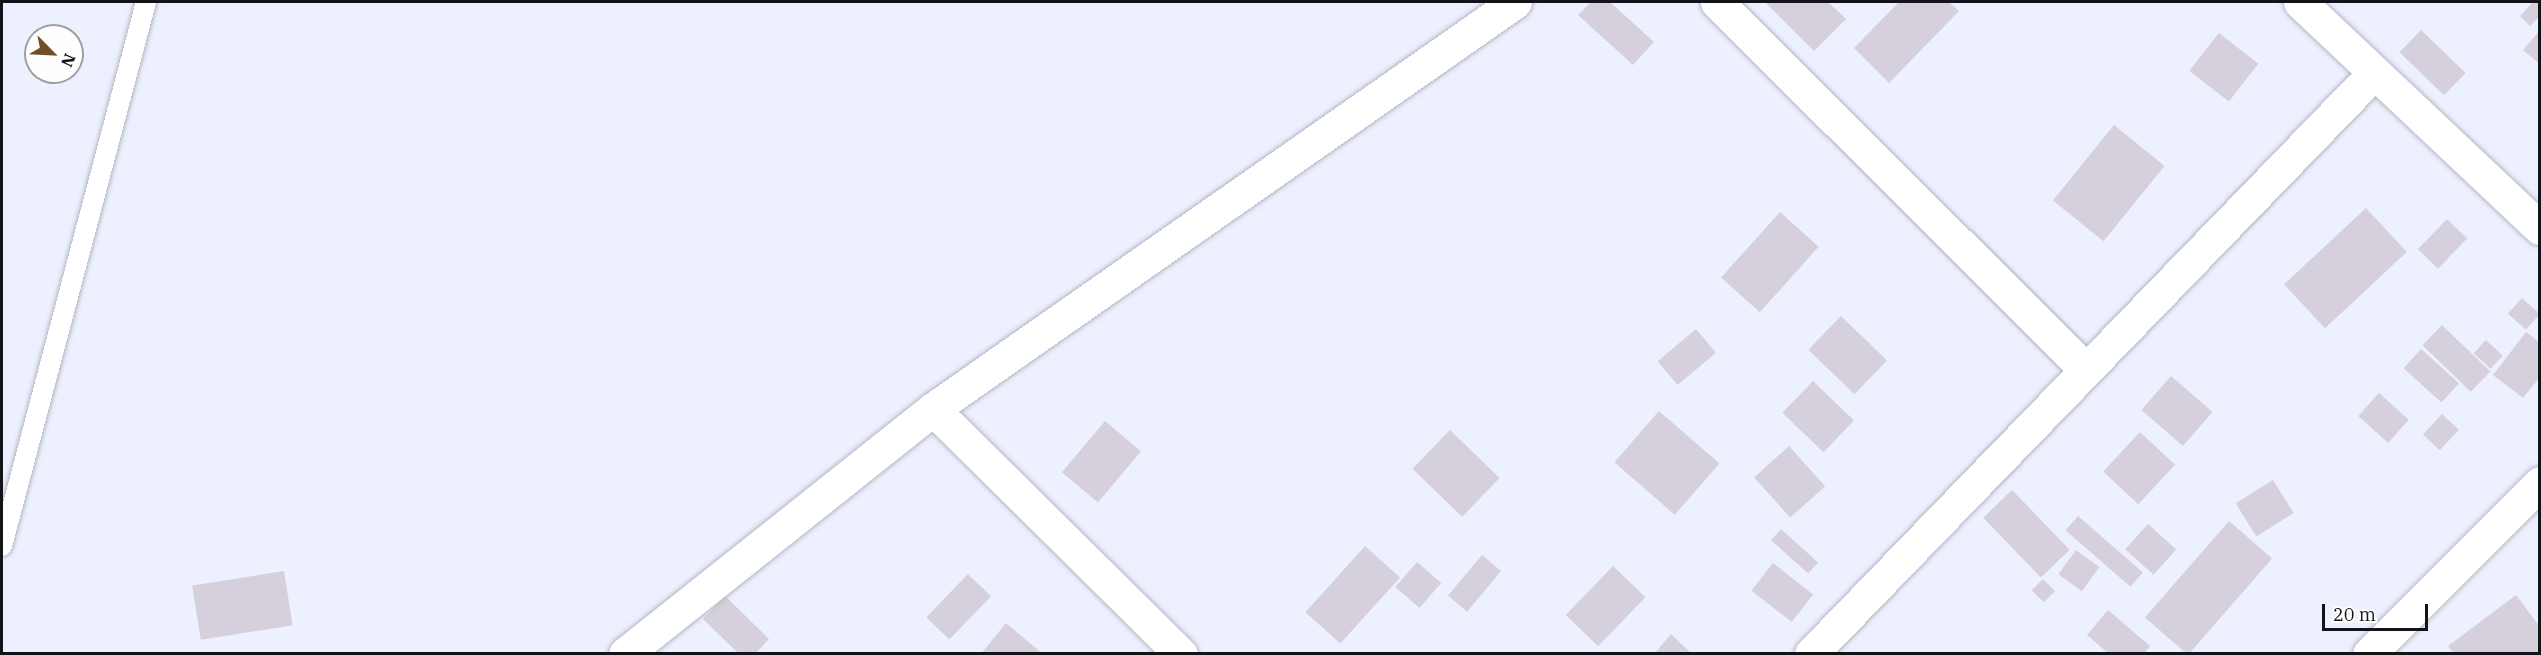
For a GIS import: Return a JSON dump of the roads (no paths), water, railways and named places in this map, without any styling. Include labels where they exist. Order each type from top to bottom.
[{"type":"street","points":[[625,654],[933,409],[1515,2]]},
{"type":"street","points":[[1717,2],[2084,368]]},
{"type":"street","points":[[2300,2],[2540,228]]},
{"type":"street","points":[[1810,654],[2084,368],[2374,73]]},
{"type":"street","points":[[933,409],[1181,654]]},
{"type":"street","points":[[2369,654],[2540,483]]},
{"type":"lane","points":[[2,546],[146,2]]}]
